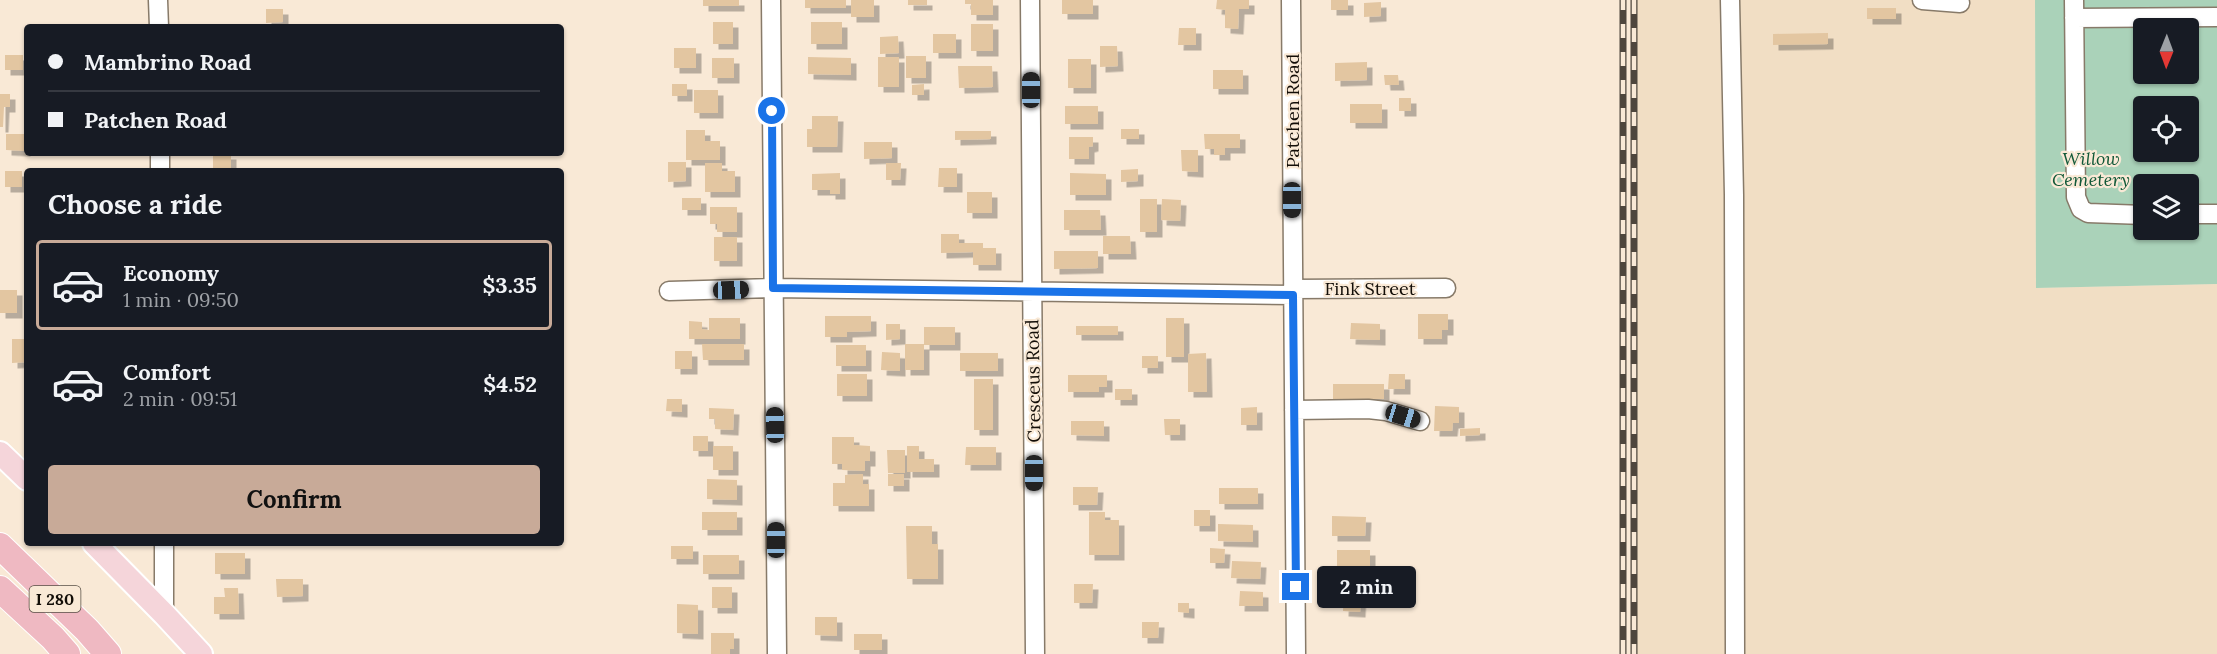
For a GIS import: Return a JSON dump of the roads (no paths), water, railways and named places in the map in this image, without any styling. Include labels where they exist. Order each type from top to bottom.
[{"type":"highway","name":"I 280","points":[[0,546],[87,630],[108,654]]},
{"type":"highway","name":"I 280","points":[[0,589],[68,654]]},
{"type":"main road","points":[[0,453],[24,476]]},
{"type":"main road","points":[[97,546],[201,654]]},
{"type":"street","points":[[158,0],[159,24]]},
{"type":"street","points":[[771,0],[777,654]]},
{"type":"street","name":"Cresceus Road","points":[[1030,0],[1035,654]]},
{"type":"street","name":"Patchen Road","points":[[1291,0],[1296,654]]},
{"type":"street","points":[[1730,0],[1734,195],[1735,654]]},
{"type":"street","points":[[1922,0],[1960,3]]},
{"type":"street","points":[[2133,215],[2088,213],[2081,209],[2076,197],[2074,9],[2217,17]]},
{"type":"street","points":[[2199,214],[2217,214]]},
{"type":"street","name":"Fink Street","points":[[669,291],[773,288],[1293,292],[1446,288]]},
{"type":"street","points":[[1294,410],[1368,409],[1386,411],[1420,421]]},
{"type":"street","points":[[164,546],[164,614]]},
{"type":"railway","points":[[1623,0],[1623,654]]},
{"type":"railway","points":[[1634,0],[1634,654]]},
{"type":"park label","name":"Willow Cemetery","points":[[2091,168]]}]
